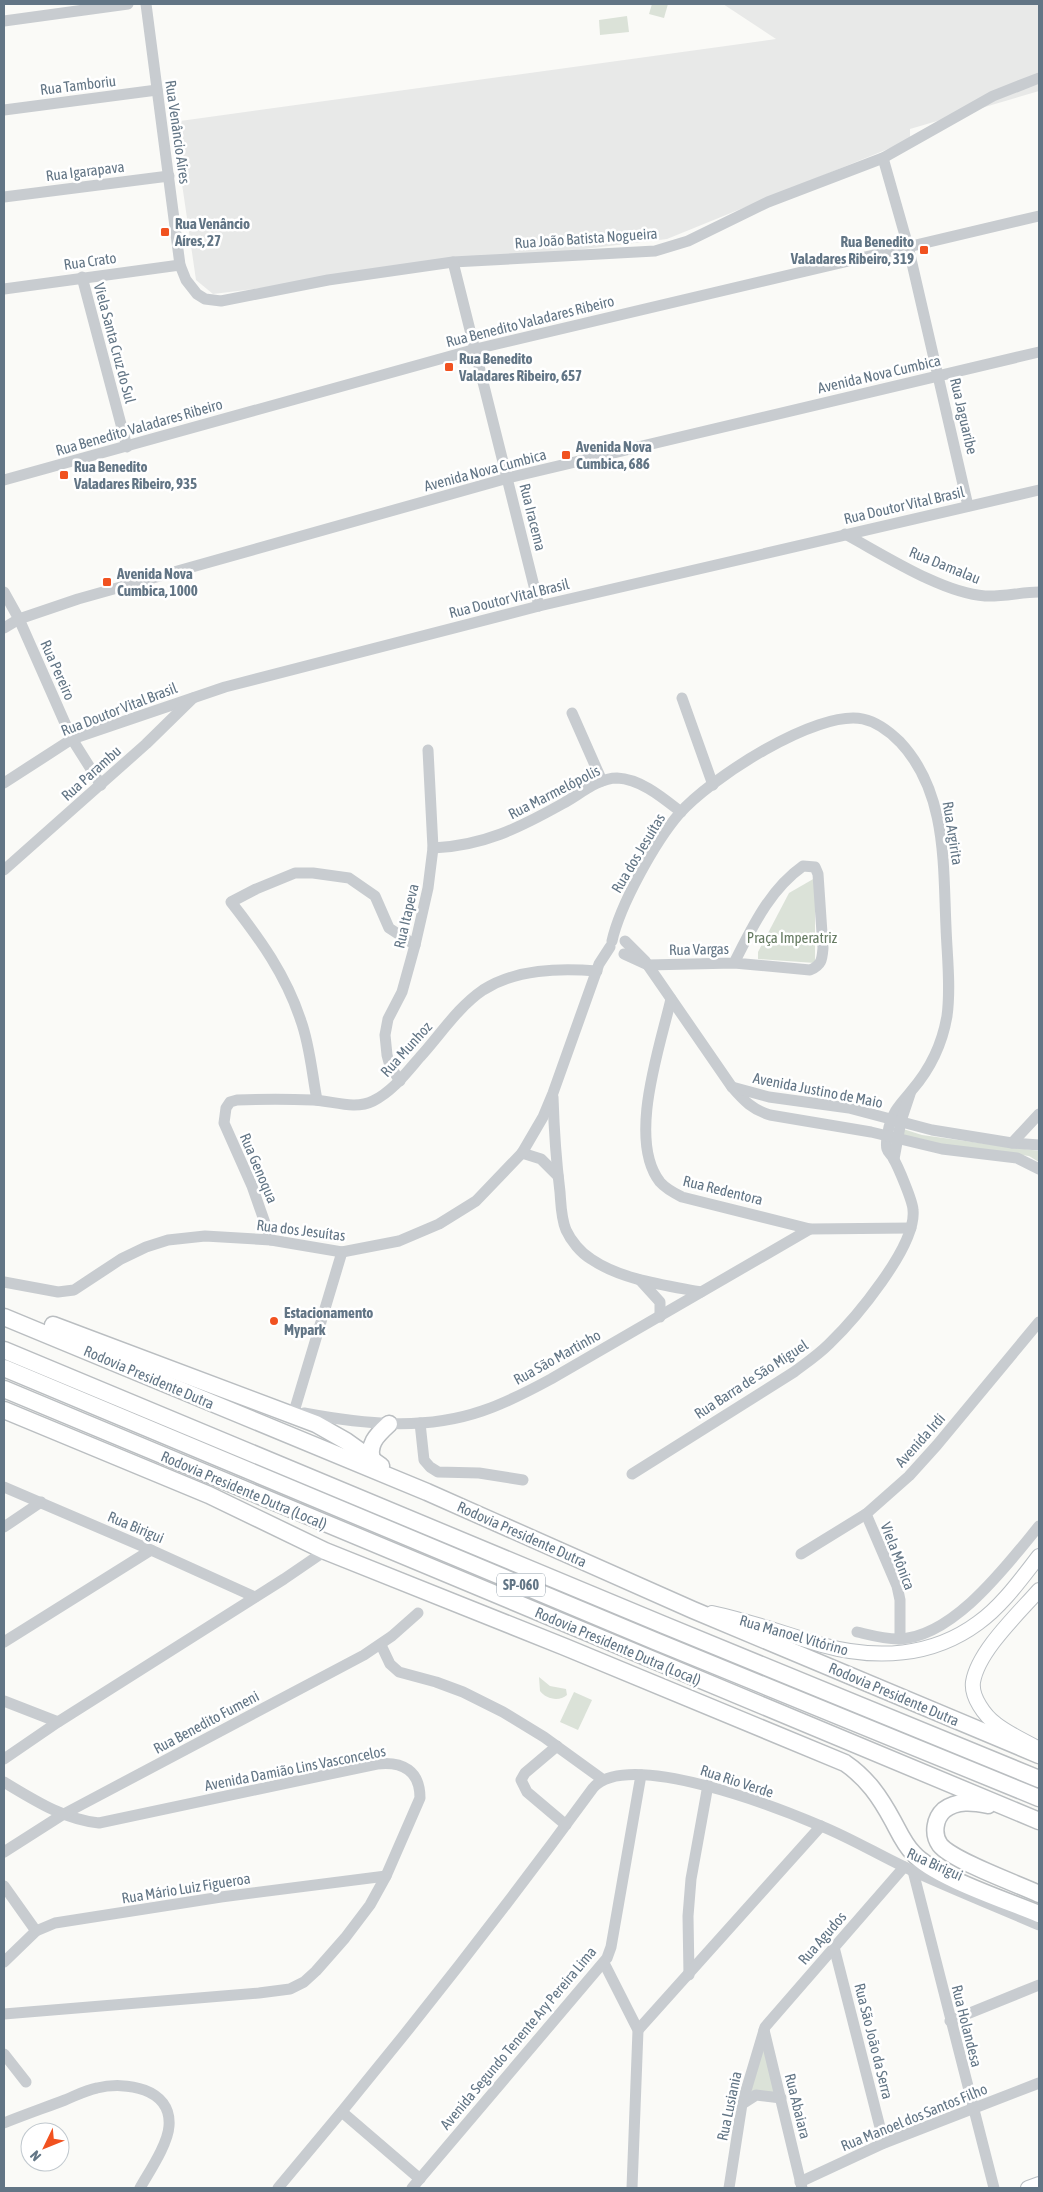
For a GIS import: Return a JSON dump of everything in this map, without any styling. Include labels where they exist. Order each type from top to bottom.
[{"type":"highway","points":[[4,1308],[293,1413],[346,1441],[373,1462],[427,1492]]},
{"type":"highway","name":"Rodovia Presidente Dutra","points":[[4,1317],[427,1492],[693,1610],[1039,1755]]},
{"type":"highway","name":"Rodovia Presidente Dutra","points":[[4,1350],[664,1626],[1039,1779]]},
{"type":"highway","name":"SP-060","points":[[4,1368],[654,1641],[1039,1798]]},
{"type":"highway","name":"Rodovia Presidente Dutra (Local)","points":[[4,1388],[324,1524],[1039,1821]]},
{"type":"highway","points":[[4,1410],[210,1495],[325,1551],[845,1763],[861,1774],[876,1793],[903,1840],[922,1862],[944,1874],[1039,1914]]},
{"type":"highway","points":[[373,1462],[370,1446],[374,1439],[389,1424]]},
{"type":"highway","points":[[324,1524],[384,1564],[494,1619]]},
{"type":"highway","points":[[1015,1810],[970,1802],[951,1806],[938,1818],[935,1827],[936,1837],[940,1845],[955,1857],[1039,1894]]},
{"type":"main road","name":"Rua Manoel Vitórino","points":[[693,1610],[736,1618],[824,1645],[856,1652],[882,1655],[906,1653],[956,1638],[979,1622],[999,1604],[1039,1556]]},
{"type":"main road","points":[[1039,1590],[990,1648],[978,1666],[972,1684],[976,1697],[985,1713],[996,1724],[1039,1748]]},
{"type":"main road","points":[[1028,2188],[1039,2184]]},
{"type":"street","points":[[4,21],[128,4]]},
{"type":"street","name":"Rua Venâncio Aíres","points":[[146,4],[180,265]]},
{"type":"street","name":"Rua João Batista Nogueira","points":[[180,265],[186,280],[197,294],[205,299],[221,301],[328,280],[453,262],[655,251],[688,241],[768,202],[883,158],[993,96],[1039,78]]},
{"type":"street","name":"Rua Tamboriu","points":[[4,110],[157,90]]},
{"type":"street","name":"Rua Jaguaribe","points":[[883,158],[908,246],[968,506]]},
{"type":"street","name":"Rua Igarapava","points":[[4,197],[169,176]]},
{"type":"street","name":"Rua Benedito Valadares Ribeiro","points":[[4,480],[476,349],[1039,216]]},
{"type":"street","name":"Rua Iracema","points":[[453,262],[539,606]]},
{"type":"street","name":"Rua Crato","points":[[6,290],[82,277],[180,265]]},
{"type":"street","name":"Viela Santa Cruz do Sul","points":[[82,277],[127,447]]},
{"type":"street","name":"Avenida Nova Cumbica","points":[[4,628],[19,619],[78,599],[508,478],[1039,352]]},
{"type":"street","name":"Rua Doutor Vital Brasil","points":[[4,783],[72,739],[195,696],[539,606],[1039,490]]},
{"type":"street","name":"Rua Damalau","points":[[845,534],[928,578],[962,592],[988,596],[1039,592]]},
{"type":"street","name":"Rua Pereiro","points":[[4,592],[19,619],[72,739],[101,785]]},
{"type":"street","name":"Rua Parambu","points":[[4,870],[101,785],[195,696]]},
{"type":"street","points":[[682,698],[713,785]]},
{"type":"street","points":[[572,713],[602,781]]},
{"type":"street","name":"Rua Argirita","points":[[681,812],[713,785],[749,760],[781,741],[822,723],[847,717],[864,719],[878,724],[892,734],[908,751],[921,771],[937,813],[943,851],[947,1013],[939,1050],[911,1092],[901,1101],[893,1138]]},
{"type":"street","name":"Rua Itapeva","points":[[400,1081],[390,1066],[387,1055],[386,1028],[388,1019],[402,992],[428,888],[433,848],[428,750]]},
{"type":"street","name":"Rua Marmelópolis","points":[[433,848],[456,847],[490,840],[561,805],[602,781],[617,778],[636,783],[663,797],[681,812]]},
{"type":"street","name":"Rua dos Jesuítas","points":[[618,946],[623,911],[637,881],[668,828],[681,812]]},
{"type":"street","name":"Rua Vargas","points":[[648,966],[734,964],[810,970],[820,964],[823,948],[818,874],[815,867],[802,866],[784,881],[759,915],[734,964]]},
{"type":"street","points":[[317,1100],[302,1022],[289,987],[272,956],[231,902],[295,873],[313,873],[349,878],[375,896],[389,928],[415,945]]},
{"type":"street","points":[[598,967],[618,946],[648,966],[732,1087]]},
{"type":"street","name":"Rua dos Jesuítas","points":[[4,1282],[58,1292],[74,1290],[121,1260],[146,1247],[168,1240],[205,1236],[271,1240],[342,1252],[399,1241],[439,1224],[476,1201],[499,1180],[522,1154],[537,1128],[553,1093],[598,967]]},
{"type":"street","name":"Rua Munhoz","points":[[226,1108],[230,1102],[237,1100],[317,1100],[360,1104],[373,1101],[400,1081],[464,1006],[496,982],[522,974],[598,967]]},
{"type":"street","name":"Rua Redentora","points":[[671,999],[648,1097],[645,1127],[648,1154],[653,1171],[661,1183],[670,1191],[682,1197],[810,1229],[911,1228]]},
{"type":"street","points":[[664,1027],[684,1018]]},
{"type":"street","name":"Avenida Justino de Maio","points":[[732,1087],[769,1097],[849,1108],[932,1130],[1012,1143],[1039,1145]]},
{"type":"street","name":"Avenida Justino de Maio","points":[[732,1087],[749,1105],[770,1115],[942,1149],[1017,1158],[1039,1169]]},
{"type":"street","points":[[553,1093],[554,1139],[562,1216],[566,1230],[572,1239],[589,1258],[603,1266],[639,1279],[701,1292]]},
{"type":"street","name":"Rua Genoqua","points":[[226,1108],[224,1123],[252,1186],[271,1240]]},
{"type":"street","points":[[1012,1143],[1038,1121]]},
{"type":"street","points":[[537,1128],[554,1139]]},
{"type":"street","name":"Rua Barra de São Miguel","points":[[632,1474],[794,1372],[816,1356],[843,1329],[887,1274],[911,1228],[914,1209],[894,1159],[887,1148],[893,1138]]},
{"type":"street","points":[[522,1154],[541,1159],[558,1176]]},
{"type":"street","name":"Rua São Martinho","points":[[293,1413],[389,1424],[420,1423],[454,1418],[481,1411],[517,1397],[660,1317],[810,1229]]},
{"type":"street","points":[[293,1413],[342,1252]]},
{"type":"street","points":[[639,1279],[660,1302],[660,1317]]},
{"type":"street","name":"Avenida Irdi","points":[[801,1554],[866,1514],[909,1476],[937,1446],[1039,1322]]},
{"type":"street","points":[[420,1423],[424,1460],[438,1472],[479,1473],[523,1480]]},
{"type":"street","name":"Rua Birigui","points":[[4,1487],[255,1597]]},
{"type":"street","points":[[4,1527],[41,1502]]},
{"type":"street","name":"Viela Mônica","points":[[866,1514],[897,1586],[900,1600],[900,1639]]},
{"type":"street","points":[[856,1632],[900,1639],[929,1632],[950,1620],[971,1603],[1039,1526]]},
{"type":"street","points":[[4,1642],[151,1550]]},
{"type":"street","points":[[4,1759],[58,1722],[325,1551]]},
{"type":"street","name":"Rua Benedito Fumeni","points":[[4,1852],[62,1815],[381,1645],[418,1612]]},
{"type":"street","points":[[278,2188],[459,1967],[593,1788],[602,1779],[557,1746],[503,1712],[463,1692],[399,1672],[390,1664],[381,1645]]},
{"type":"street","points":[[4,1701],[58,1722]]},
{"type":"street","points":[[557,1746],[525,1773],[521,1780],[527,1792],[566,1824]]},
{"type":"street","name":"Avenida Damião Lins Vasconcelos","points":[[4,1782],[62,1815],[99,1823],[377,1764],[394,1763],[410,1772],[420,1788],[420,1798],[386,1876],[370,1905],[316,1972],[304,1982],[290,1989],[196,2000],[4,2014]]},
{"type":"street","name":"Rua Rio Verde","points":[[602,1779],[625,1775],[641,1775],[708,1785],[821,1826]]},
{"type":"street","name":"Avenida Segundo Tenente Ary Pereira Lima","points":[[416,2184],[604,1963],[611,1947],[641,1775]]},
{"type":"street","points":[[689,1975],[688,1916],[691,1880],[708,1785]]},
{"type":"street","points":[[638,2030],[821,1826]]},
{"type":"street","name":"Rua Birigui","points":[[821,1826],[909,1869],[1039,1925]]},
{"type":"street","name":"Rua Agudos","points":[[764,2030],[771,2017],[834,1947],[909,1869]]},
{"type":"street","name":"Rua Holandesa","points":[[909,1869],[994,2188]]},
{"type":"street","name":"Rua Mário Luiz Figueroa","points":[[4,1962],[36,1931],[55,1924],[214,1898],[386,1876]]},
{"type":"street","points":[[4,1886],[36,1931]]},
{"type":"street","name":"Rua São João da Serra","points":[[834,1947],[884,2143]]},
{"type":"street","points":[[604,1963],[638,2030],[632,2188]]},
{"type":"street","points":[[950,2021],[1039,1985]]},
{"type":"street","name":"Rua Abaiara","points":[[764,2030],[801,2185]]},
{"type":"street","name":"Rua Lusiania","points":[[729,2188],[742,2104],[764,2030]]},
{"type":"street","points":[[4,2054],[26,2082]]},
{"type":"street","name":"Rua Manoel dos Santos Filho","points":[[801,2185],[884,2143],[1039,2083]]},
{"type":"street","points":[[4,2123],[96,2088],[114,2084],[149,2090],[161,2100],[168,2113],[169,2127],[163,2146],[140,2188]]},
{"type":"street","points":[[742,2104],[756,2095],[780,2098]]},
{"type":"street","points":[[342,2112],[416,2184]]},
{"type":"shaded area","points":[[723,4],[1039,4],[1039,91],[910,129],[910,140],[667,239],[213,294],[196,280],[173,122],[776,39]]},
{"type":"green space","points":[[652,4],[668,4],[664,18],[649,14]]},
{"type":"green space","points":[[627,16],[629,32],[600,35],[599,20]]},
{"type":"green space","name":"Praça Imperatriz","points":[[815,878],[815,963],[758,959],[758,952],[789,893]]},
{"type":"green space","points":[[903,1129],[922,1135],[1039,1151],[1039,1162],[1029,1156],[921,1142],[900,1135]]},
{"type":"green space","points":[[539,1677],[550,1686],[566,1689],[567,1695],[557,1699],[546,1696],[540,1691]]},
{"type":"green space","points":[[574,1692],[592,1700],[578,1730],[560,1722]]},
{"type":"green space","points":[[764,2046],[777,2097],[759,2091],[747,2097]]},
{"type":"place","name":"Rua Venâncio Aíres, 27","points":[[165,232]]},
{"type":"place","name":"Rua Benedito Valadares Ribeiro, 319","points":[[924,250]]},
{"type":"place","name":"Rua Benedito Valadares Ribeiro, 657","points":[[449,367]]},
{"type":"place","name":"Avenida Nova Cumbica, 686","points":[[566,455]]},
{"type":"place","name":"Rua Benedito Valadares Ribeiro, 935","points":[[64,475]]},
{"type":"place","name":"Avenida Nova Cumbica, 1000","points":[[107,582]]},
{"type":"place","name":"Estacionamento Mypark","points":[[274,1321]]}]
